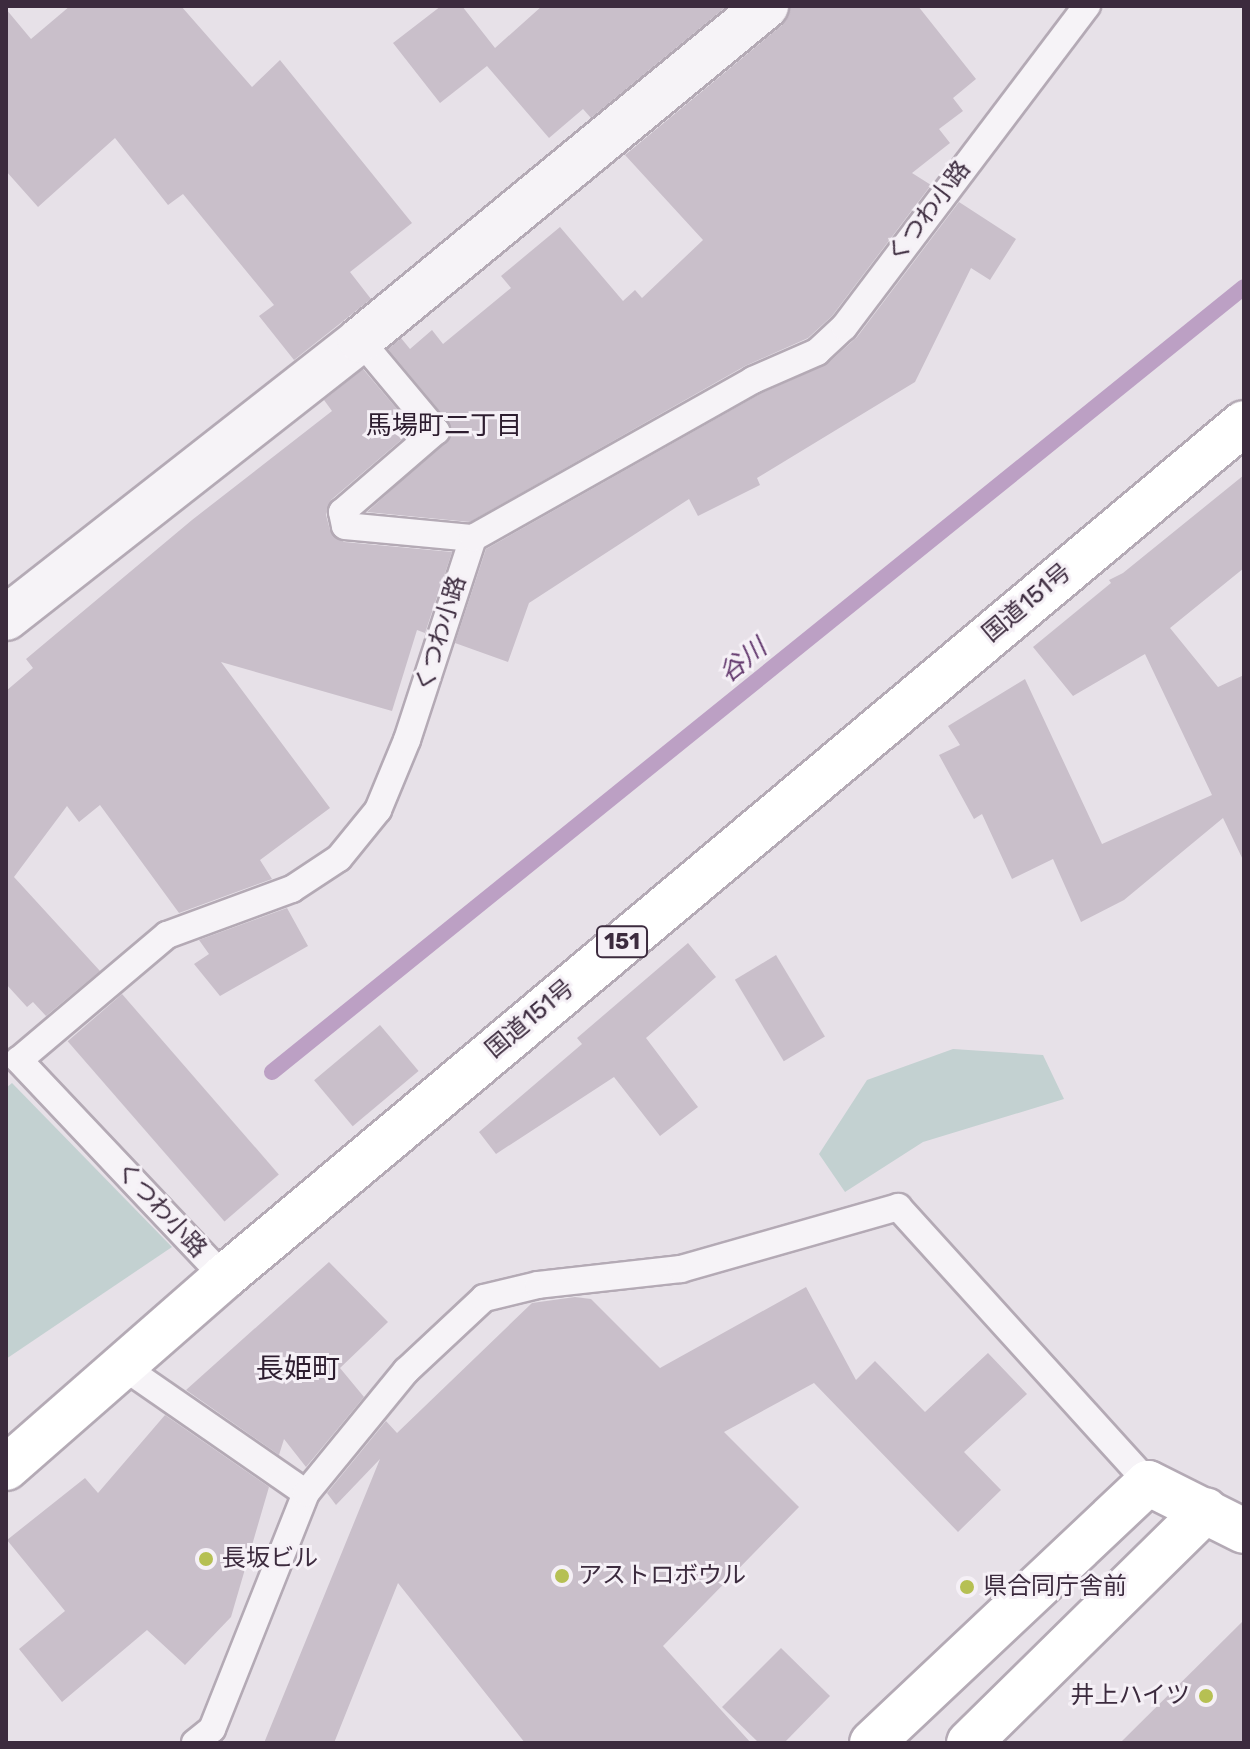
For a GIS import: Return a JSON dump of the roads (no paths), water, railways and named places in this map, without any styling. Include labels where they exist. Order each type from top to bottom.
[{"type":"main road","name":"国道151号","points":[[6,1468],[224,1277],[1244,423]]},
{"type":"main road","points":[[872,1743],[1148,1483],[1244,1531]]},
{"type":"main road","points":[[969,1743],[1206,1510]]},
{"type":"street","points":[[6,618],[360,340],[766,6]]},
{"type":"lane","name":"くつわ小路","points":[[224,1277],[19,1060],[167,935],[292,889],[339,858],[378,810],[407,740],[473,538],[753,380],[817,352],[844,327],[1087,6]]},
{"type":"lane","points":[[360,340],[436,431],[342,512],[345,526],[473,538]]},
{"type":"lane","points":[[195,1743],[212,1729],[306,1493],[406,1371],[484,1298],[538,1285],[681,1269],[898,1207],[1148,1483]]},
{"type":"lane","points":[[124,1367],[306,1493]]},
{"type":"waterway","name":"谷川","points":[[272,1072],[1244,287]]},
{"type":"place","name":"長坂ビル","points":[[206,1559]]},
{"type":"place","name":"アストロボウル","points":[[562,1576]]},
{"type":"place","name":"県合同庁舎前","points":[[967,1587]]},
{"type":"place","name":"井上ハイツ","points":[[1206,1696]]},
{"type":"district","name":"馬場町二丁目","points":[[444,426]]},
{"type":"district","name":"長姫町","points":[[298,1369]]}]
